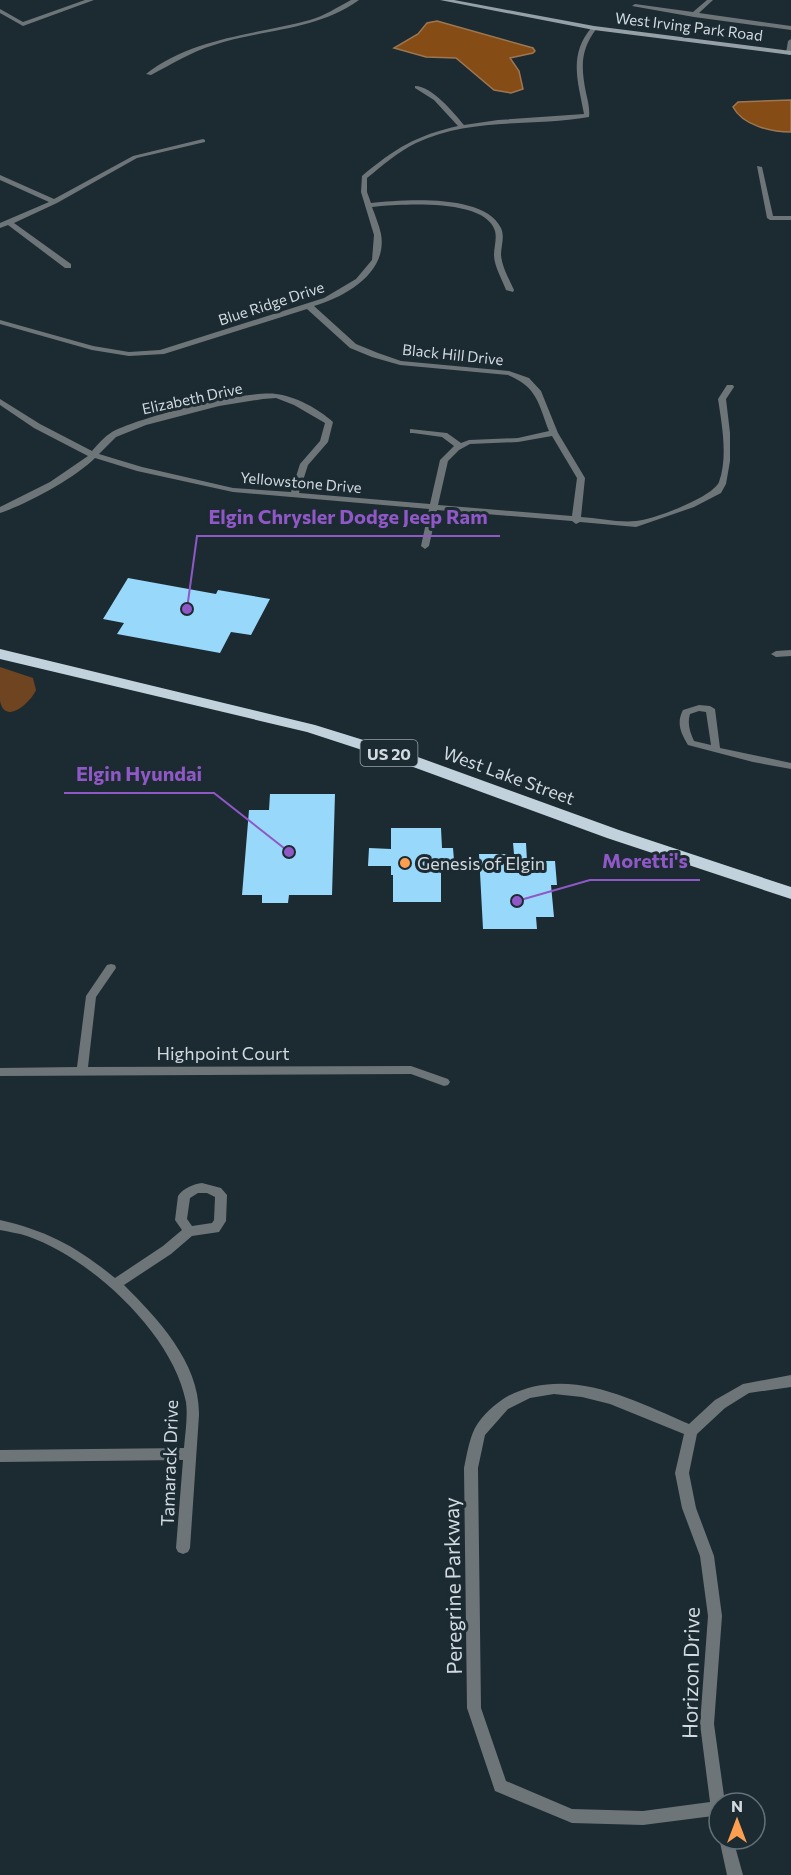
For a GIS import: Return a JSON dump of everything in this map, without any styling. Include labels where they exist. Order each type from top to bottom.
[{"type":"highway","name":"West Lake Street","points":[[0,654],[310,728],[410,760],[613,834],[791,893]]},
{"type":"main road","name":"West Irving Park Road","points":[[443,0],[594,28],[790,53]]},
{"type":"street","points":[[0,11],[23,24],[91,0]]},
{"type":"street","points":[[149,74],[187,53],[213,43],[315,21],[356,0]]},
{"type":"street","points":[[694,15],[710,0]]},
{"type":"street","points":[[634,6],[791,28]]},
{"type":"street","name":"Blue Ridge Drive","points":[[0,322],[92,348],[129,354],[161,352],[336,296],[369,271],[376,260],[378,235],[368,205],[364,177],[380,161],[412,141],[461,125],[502,120],[587,116],[579,62],[580,49],[594,28]]},
{"type":"street","points":[[790,53],[791,41]]},
{"type":"street","points":[[417,87],[436,99],[461,125]]},
{"type":"street","points":[[0,226],[55,202],[135,157],[203,141]]},
{"type":"street","points":[[759,167],[770,218],[791,218]]},
{"type":"street","points":[[0,177],[55,202]]},
{"type":"street","points":[[368,205],[398,202],[458,206],[489,217],[499,231],[498,258],[510,290]]},
{"type":"street","points":[[10,223],[68,266]]},
{"type":"street","name":"Black Hill Drive","points":[[309,306],[353,346],[375,355],[400,363],[509,373],[526,380],[537,391],[554,433],[581,478],[576,521]]},
{"type":"street","name":"Yellowstone Drive","points":[[0,401],[37,426],[93,455],[140,469],[233,490],[295,493],[576,521],[636,524],[658,519],[717,492],[724,478],[726,425],[722,399],[730,387]]},
{"type":"street","name":"Elizabeth Drive","points":[[0,510],[40,492],[86,463],[111,436],[130,426],[225,403],[275,396],[302,405],[329,422],[324,442],[304,464],[295,493]]},
{"type":"street","points":[[413,431],[444,435],[460,446]]},
{"type":"street","points":[[425,546],[444,460],[460,446],[469,442],[518,440],[554,433]]},
{"type":"street","points":[[776,654],[791,653]]},
{"type":"street","points":[[716,750],[711,709],[699,708],[686,712],[683,718],[685,733],[691,743],[716,750],[791,766]]},
{"type":"street","points":[[82,1072],[91,996],[111,968]]},
{"type":"street","name":"Highpoint Court","points":[[0,1072],[411,1070],[444,1082]]},
{"type":"street","name":"Tamarack Drive","points":[[0,1225],[40,1235],[117,1283],[173,1348],[184,1371],[192,1402],[183,1548]]},
{"type":"street","points":[[117,1283],[167,1250],[189,1231]]},
{"type":"street","points":[[691,1431],[720,1404],[747,1388],[791,1381]]},
{"type":"street","name":"Peregrine Parkway","points":[[691,1431],[600,1393],[550,1387],[507,1401],[480,1430],[471,1468],[474,1708],[500,1786],[572,1816],[643,1818],[707,1811]]},
{"type":"street","name":"Horizon Drive","points":[[691,1431],[682,1473],[689,1508],[707,1556],[715,1616],[707,1724],[716,1791]]},
{"type":"street","points":[[0,1456],[190,1454]]},
{"type":"street","points":[[729,1851],[735,1875]]},
{"type":"shaded area","points":[[437,21],[533,48],[535,51],[533,53],[510,58],[519,71],[523,89],[511,93],[494,90],[456,58],[426,57],[394,48],[418,34],[427,23]]},
{"type":"shaded area","points":[[791,100],[791,132],[759,127],[744,119],[733,107],[738,102]]},
{"type":"shaded area","points":[[0,667],[33,678],[36,690],[33,695],[24,705],[12,712],[7,712],[0,701]]},
{"type":"building","points":[[128,578],[216,594],[218,590],[270,599],[251,635],[231,632],[220,653],[117,634],[124,623],[103,619]]},
{"type":"building","points":[[270,794],[335,794],[332,895],[289,895],[288,903],[262,903],[262,895],[242,895],[249,810],[269,810]]},
{"type":"building","name":"Genesis of Elgin","points":[[391,828],[441,828],[442,848],[453,848],[454,860],[441,860],[441,902],[393,902],[391,866],[368,866],[369,848],[391,849]]},
{"type":"building","points":[[513,843],[526,843],[527,861],[555,861],[557,885],[551,885],[554,917],[536,917],[537,929],[483,929],[479,854],[514,854]]},
{"type":"place","name":"Elgin Chrysler Dodge Jeep Ram","points":[[187,609]]},
{"type":"place","name":"Elgin Hyundai","points":[[289,852]]},
{"type":"place","name":"Genesis of Elgin","points":[[405,863]]},
{"type":"place","name":"Moretti's","points":[[517,901]]}]
